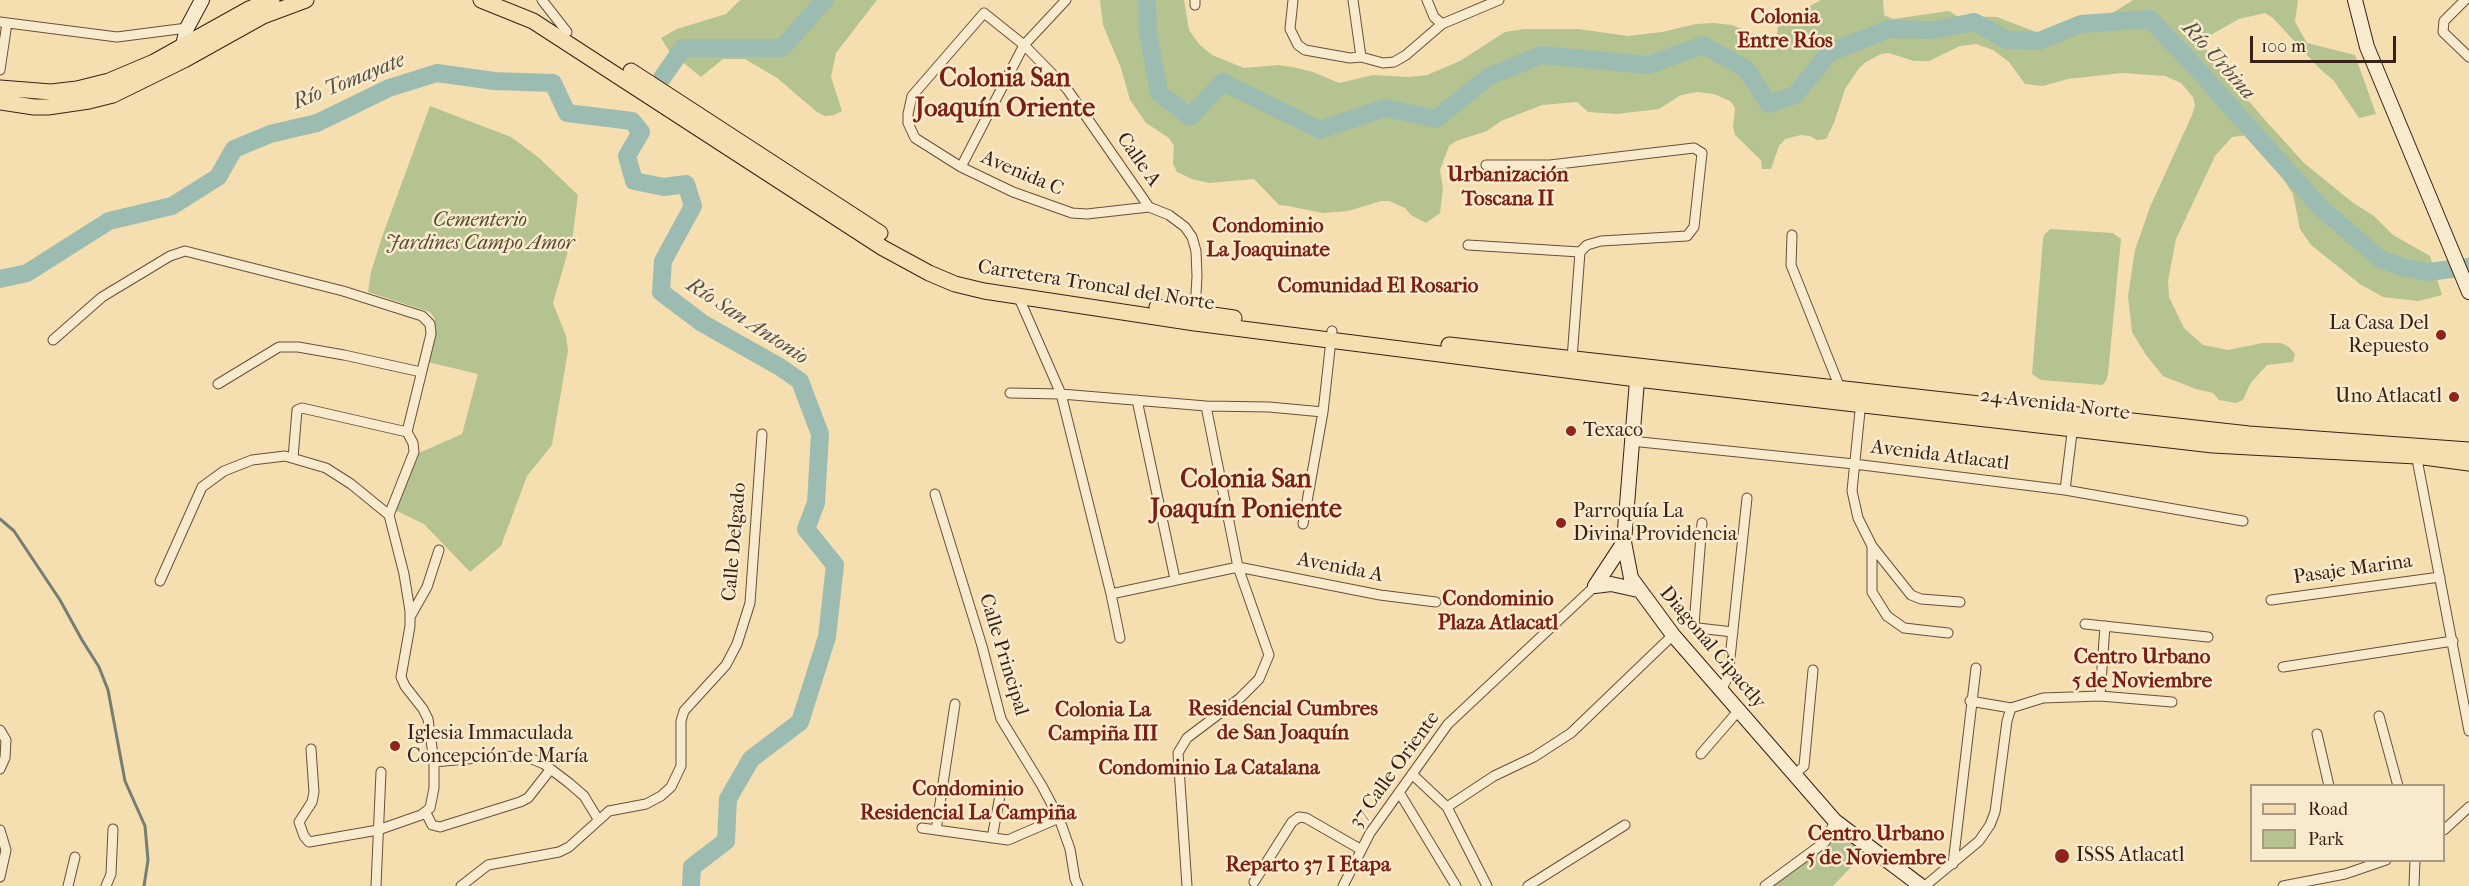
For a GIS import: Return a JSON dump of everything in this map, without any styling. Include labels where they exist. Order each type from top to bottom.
[{"type":"main road","points":[[0,88],[51,92],[96,85],[128,75],[249,9],[272,0]]},
{"type":"main road","points":[[0,102],[48,107],[113,95],[165,70],[263,16],[306,0]]},
{"type":"main road","name":"Carretera Troncal del Norte","points":[[481,0],[533,21],[883,248],[955,284],[1019,298],[1638,372]]},
{"type":"main road","name":"Carretera Troncal del Norte","points":[[513,0],[567,32],[920,260],[972,280],[1195,312],[1332,336],[1572,359],[1638,372]]},
{"type":"main road","name":"24 Avenida Norte","points":[[1638,372],[1840,388],[1861,396]]},
{"type":"main road","name":"24 Avenida Norte","points":[[1638,372],[2074,421],[2249,434],[2416,451],[2469,450]]},
{"type":"main road","name":"24 Avenida Norte","points":[[2416,451],[2469,463]]},
{"type":"street","points":[[183,45],[187,28],[202,0]]},
{"type":"street","points":[[542,0],[567,32]]},
{"type":"street","points":[[961,167],[1024,45],[1066,0]]},
{"type":"street","points":[[1293,0],[1290,29],[1298,45],[1305,50],[1350,58],[1361,57],[1373,62],[1394,62],[1406,55],[1442,24],[1499,0]]},
{"type":"street","points":[[1353,0],[1361,57]]},
{"type":"street","points":[[1427,0],[1434,17],[1442,24]]},
{"type":"street","points":[[2355,0],[2367,47],[2469,292]]},
{"type":"street","points":[[2465,0],[2444,21],[2443,32],[2469,57]]},
{"type":"street","name":"Calle A","points":[[908,114],[915,90],[984,13],[1024,45],[1067,89],[1149,207],[1176,218],[1192,237],[1197,268],[1195,312]]},
{"type":"street","points":[[0,70],[3,22],[117,37],[187,28]]},
{"type":"street","name":"Avenida C","points":[[908,114],[911,132],[915,138],[961,167],[1012,192],[1064,212],[1087,214],[1149,207]]},
{"type":"street","points":[[1486,165],[1550,165],[1694,148],[1702,153],[1694,227],[1687,236],[1636,237],[1601,241],[1587,245],[1580,252],[1572,359]]},
{"type":"street","points":[[1792,235],[1791,264],[1840,388]]},
{"type":"street","points":[[1468,245],[1580,252]]},
{"type":"street","points":[[53,340],[102,297],[170,256],[185,251],[343,291],[422,316],[430,324],[431,334],[407,432],[413,443],[414,452],[389,515],[404,574],[410,617],[401,677],[426,714],[434,762],[430,808],[426,813],[378,830],[309,842],[298,822],[312,802],[314,792],[311,750]]},
{"type":"street","points":[[1019,298],[1061,394],[1120,638]]},
{"type":"street","points":[[1304,524],[1323,412],[1332,336]]},
{"type":"street","points":[[218,384],[279,347],[298,347],[344,355],[421,372]]},
{"type":"street","name":"Diagonal Cipactly","points":[[1638,372],[1624,542],[1628,567],[1638,590],[1673,635],[1835,821],[1923,886]]},
{"type":"street","points":[[1010,393],[1061,394],[1206,406],[1269,407],[1323,412]]},
{"type":"street","points":[[1861,396],[1852,491],[1854,508],[1872,546],[1914,596],[1960,602]]},
{"type":"street","points":[[1137,400],[1175,579]]},
{"type":"street","points":[[1187,886],[1178,753],[1187,738],[1240,698],[1259,679],[1269,655],[1238,567],[1206,406]]},
{"type":"street","points":[[293,458],[297,410],[302,408],[407,432]]},
{"type":"street","points":[[2065,490],[2074,421]]},
{"type":"street","name":"Calle Delgado","points":[[461,886],[488,865],[559,852],[569,847],[598,819],[616,808],[646,804],[661,796],[670,787],[681,766],[681,721],[684,711],[726,665],[737,644],[750,603],[762,434]]},
{"type":"street","name":"Avenida Atlacatl","points":[[1631,441],[1854,464],[2065,490],[2243,521]]},
{"type":"street","points":[[2416,451],[2469,731]]},
{"type":"street","points":[[160,581],[202,487],[224,471],[252,460],[285,456],[326,468],[351,484],[389,515]]},
{"type":"street","name":"Calle Principal","points":[[935,494],[982,646],[1003,725],[1042,786],[1059,818],[1070,849],[1074,879],[1078,886]]},
{"type":"street","points":[[1721,690],[1728,677],[1748,498]]},
{"type":"street","points":[[1702,524],[1694,625],[1698,628],[1733,632]]},
{"type":"street","points":[[1595,586],[1624,542]]},
{"type":"street","points":[[1872,546],[1872,592],[1887,616],[1904,628],[1948,633]]},
{"type":"street","points":[[410,617],[427,587],[439,550]]},
{"type":"street","points":[[1111,594],[1238,567]]},
{"type":"street","name":"Avenida A","points":[[1238,567],[1380,595],[1436,602]]},
{"type":"street","name":"Pasaje Marina","points":[[2271,600],[2440,577]]},
{"type":"street","points":[[1595,586],[1611,584],[1638,590]]},
{"type":"street","name":"37 Calle Oriente","points":[[1343,886],[1360,849],[1448,724],[1595,586]]},
{"type":"street","points":[[2085,624],[2208,637]]},
{"type":"street","points":[[2100,696],[2104,626]]},
{"type":"street","points":[[1447,807],[1494,776],[1534,757],[1571,733],[1673,635]]},
{"type":"street","points":[[2283,667],[2453,641]]},
{"type":"street","points":[[1953,864],[1970,701],[1976,668]]},
{"type":"street","points":[[1795,774],[1804,766],[1813,670]]},
{"type":"street","points":[[1970,701],[2011,708],[2043,698],[2100,696],[2172,702]]},
{"type":"street","points":[[936,830],[955,704]]},
{"type":"street","points":[[1923,886],[1953,864],[1985,833],[1995,812],[2007,721],[2011,708]]},
{"type":"street","points":[[1701,754],[1739,711]]},
{"type":"street","points":[[2379,716],[2397,784]]},
{"type":"street","points":[[0,730],[4,762],[0,769]]},
{"type":"street","points":[[2317,734],[2330,784]]},
{"type":"street","points":[[434,762],[522,755],[544,764],[584,796],[598,819]]},
{"type":"street","points":[[426,813],[432,825],[440,826],[520,802],[528,798],[550,770]]},
{"type":"street","points":[[376,886],[381,772]]},
{"type":"street","points":[[1412,774],[1447,807],[1487,886]]},
{"type":"street","points":[[992,838],[1000,790]]},
{"type":"street","points":[[1399,792],[1456,886]]},
{"type":"street","points":[[2445,829],[2469,807]]},
{"type":"street","points":[[1254,882],[1292,822],[1299,817],[1306,818],[1360,849]]},
{"type":"street","points":[[922,828],[1008,840],[1059,818]]},
{"type":"street","points":[[1765,886],[1826,842],[1835,821]]},
{"type":"street","points":[[1528,886],[1624,825]]},
{"type":"street","points":[[106,886],[111,874],[113,829]]},
{"type":"street","points":[[0,830],[6,850],[0,877]]},
{"type":"street","points":[[68,886],[75,857]]},
{"type":"street","points":[[2348,862],[2350,872]]},
{"type":"street","points":[[2283,886],[2350,872],[2383,862]]},
{"type":"street","points":[[2414,886],[2415,862]]},
{"type":"green space","points":[[740,0],[877,0],[836,53],[831,77],[842,111],[825,116],[817,112],[777,78],[745,59],[723,59],[701,77],[669,51],[661,38],[677,29],[726,14]]},
{"type":"green space","points":[[1100,0],[1184,0],[1189,30],[1199,44],[1212,55],[1244,68],[1279,65],[1313,72],[1339,83],[1373,75],[1409,77],[1427,75],[1460,61],[1505,32],[1524,29],[1578,29],[1628,36],[1714,23],[1732,25],[1763,38],[1775,49],[1778,27],[1795,14],[1821,0],[1883,0],[1884,15],[1893,19],[1949,11],[1957,16],[1997,17],[2044,35],[2093,17],[2111,14],[2133,0],[2298,0],[2295,22],[2307,43],[2355,55],[2376,114],[2359,118],[2334,81],[2273,18],[2265,13],[2239,19],[2200,41],[2214,61],[2304,163],[2352,202],[2374,216],[2393,235],[2430,256],[2442,295],[2418,301],[2383,297],[2360,284],[2311,245],[2300,229],[2293,194],[2268,155],[2248,135],[2232,137],[2215,156],[2176,239],[2168,281],[2169,297],[2184,328],[2203,345],[2228,350],[2263,343],[2281,343],[2295,354],[2293,362],[2267,365],[2250,384],[2243,400],[2236,403],[2219,400],[2213,393],[2163,376],[2146,355],[2132,332],[2128,296],[2135,250],[2150,207],[2192,115],[2195,105],[2193,97],[2181,83],[2165,76],[2122,73],[2068,79],[2043,86],[2025,84],[2009,62],[1993,50],[1976,44],[1960,46],[1929,61],[1914,61],[1889,53],[1881,54],[1866,62],[1859,68],[1845,89],[1826,139],[1817,140],[1801,135],[1785,139],[1779,146],[1771,169],[1762,169],[1761,160],[1735,135],[1733,127],[1735,108],[1730,101],[1714,94],[1697,92],[1681,95],[1659,109],[1616,114],[1588,112],[1577,102],[1542,105],[1501,121],[1487,131],[1456,141],[1449,146],[1440,170],[1443,189],[1440,213],[1426,223],[1411,215],[1405,208],[1389,201],[1381,201],[1348,211],[1323,213],[1279,205],[1254,179],[1209,183],[1177,172],[1173,164],[1174,146],[1169,138],[1146,123],[1130,100],[1121,68],[1103,25]]},
{"type":"green space","name":"Cementerio Jardines Campo Amor","points":[[430,106],[511,137],[538,157],[578,195],[573,234],[553,303],[566,336],[568,351],[552,445],[527,476],[501,546],[470,572],[424,524],[395,510],[419,453],[462,434],[478,374],[428,362],[435,327],[435,319],[430,312],[368,292],[371,272],[382,237]]},
{"type":"green space","points":[[2050,229],[2113,233],[2121,239],[2108,374],[2102,385],[2041,380],[2032,374],[2043,240],[2044,235]]},
{"type":"green space","points":[[1842,832],[1865,852],[1833,886],[1769,886],[1789,875]]},
{"type":"waterway","name":"Río Urbina","points":[[662,78],[683,48],[782,48],[825,0]]},
{"type":"waterway","name":"Río Urbina","points":[[1147,0],[1148,33],[1159,93],[1190,117],[1223,82],[1320,130],[1385,108],[1436,119],[1488,77],[1541,55],[1649,65],[1703,45],[1746,69],[1769,104],[1795,95],[1830,52],[1889,29],[1934,30],[1974,22],[2007,40],[2039,41],[2081,24],[2150,19],[2321,208],[2380,259],[2405,268],[2428,272],[2469,267]]},
{"type":"waterway","name":"Río Tomayate","points":[[0,279],[27,273],[109,221],[172,206],[218,177],[234,149],[270,134],[317,123],[389,88],[437,73],[494,81],[553,83],[567,113],[632,121]]},
{"type":"waterway","name":"Río San Antonio","points":[[632,121],[641,132],[627,156],[634,181],[664,187],[686,184],[693,206],[663,261],[661,292],[702,323],[780,367],[800,381],[820,434],[816,503],[806,529],[835,565],[827,637],[800,722],[751,759],[728,799],[726,841],[692,867],[691,886]]},
{"type":"waterway","points":[[0,519],[14,531],[60,600],[99,667],[108,690],[125,781],[145,826],[148,860],[144,886]]},
{"type":"place","name":"La Casa Del Repuesto","points":[[2441,335]]},
{"type":"place","name":"Uno Atlacatl","points":[[2454,397]]},
{"type":"place","name":"Texaco","points":[[1571,431]]},
{"type":"place","name":"Parroquía La Divina Providencia","points":[[1561,523]]},
{"type":"place","name":"Iglesia Immaculada Concepción de María","points":[[395,746]]},
{"type":"place","name":"ISSS Atlacatl","points":[[2062,856]]},
{"type":"district","name":"Colonia Entre Ríos","points":[[1785,30]]},
{"type":"district","name":"Colonia San Joaquín Oriente","points":[[1005,94]]},
{"type":"district","name":"Urbanización Toscana II","points":[[1508,188]]},
{"type":"district","name":"Condominio La Joaquinate","points":[[1268,239]]},
{"type":"district","name":"Comunidad El Rosario","points":[[1378,287]]},
{"type":"district","name":"Colonia San Joaquín Poniente","points":[[1246,496]]},
{"type":"district","name":"Condominio Plaza Atlacatl","points":[[1498,612]]},
{"type":"district","name":"Centro Urbano 5 de Noviembre","points":[[2142,670]]},
{"type":"district","name":"Residencial Cumbres de San Joaquín","points":[[1283,722]]},
{"type":"district","name":"Colonia La Campiña III","points":[[1103,723]]},
{"type":"district","name":"Condominio La Catalana","points":[[1209,769]]},
{"type":"district","name":"Condominio Residencial La Campiña","points":[[968,802]]},
{"type":"district","name":"Centro Urbano 5 de Noviembre","points":[[1876,847]]},
{"type":"district","name":"Reparto 37 I Etapa","points":[[1308,866]]}]
